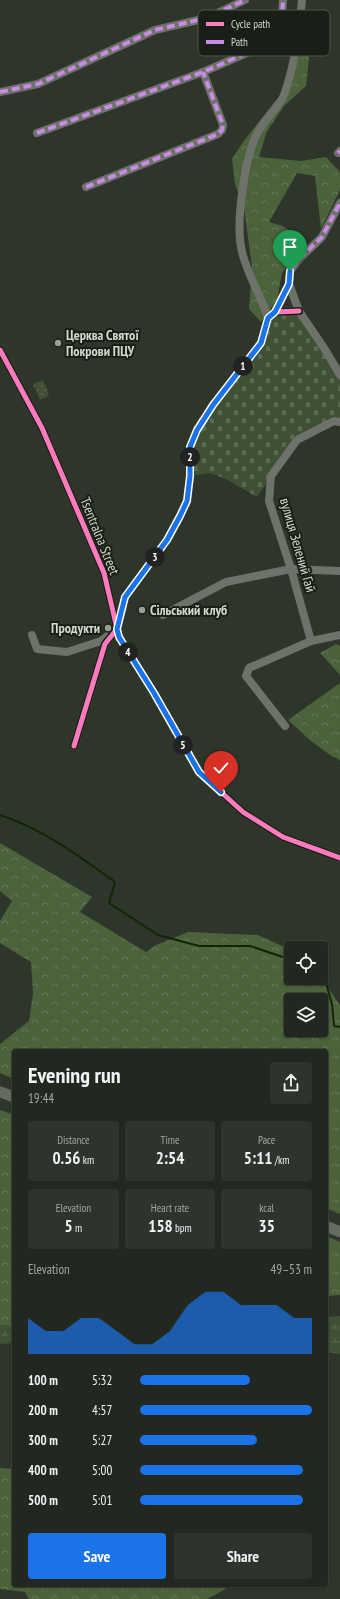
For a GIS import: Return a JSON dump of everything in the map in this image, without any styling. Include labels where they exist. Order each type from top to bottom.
[{"type":"main road","points":[[0,1092],[12,1096]]},
{"type":"main road","points":[[328,1227],[340,1232]]},
{"type":"street","points":[[224,10],[245,0]]},
{"type":"street","points":[[283,10],[284,0]]},
{"type":"street","points":[[301,10],[302,0]]},
{"type":"street","points":[[0,92],[38,84],[155,30],[198,20]]},
{"type":"street","points":[[37,133],[203,72],[240,56]]},
{"type":"street","points":[[268,318],[240,247],[240,220],[244,174],[249,154],[257,133],[266,119],[284,97],[295,56]]},
{"type":"street","points":[[86,186],[218,134],[222,130],[223,126],[203,72]]},
{"type":"street","points":[[74,746],[105,644],[117,629],[125,597],[167,540],[187,501],[190,476],[190,447],[197,430],[213,405],[261,343],[268,318],[275,312],[289,284],[290,271],[299,259],[322,237],[340,203]]},
{"type":"street","points":[[289,284],[299,311],[340,375]]},
{"type":"street","points":[[275,312],[299,311]]},
{"type":"street","name":"Tsentralna Street","points":[[0,350],[42,428],[104,573],[119,637],[154,693],[199,772],[243,812],[283,837],[340,858]]},
{"type":"street","name":"вулиця Зелений Гай","points":[[311,641],[270,501],[271,476],[297,440],[334,421],[340,422]]},
{"type":"street","points":[[163,615],[226,582],[291,569],[340,571]]},
{"type":"street","points":[[32,635],[37,650],[67,652],[101,641],[117,629]]},
{"type":"street","points":[[285,726],[246,676],[249,668],[311,641],[340,635]]},
{"type":"green space","points":[[298,56],[309,56],[306,86],[285,105],[267,131],[259,157],[301,161],[326,157],[340,172],[340,190],[321,229],[315,176],[297,173],[269,222],[283,226],[292,233],[295,254],[282,273],[277,300],[261,322],[249,309],[252,267],[244,208],[235,184],[232,159],[243,142],[272,105],[290,85]]},
{"type":"green space","points":[[299,311],[340,375],[340,422],[297,440],[257,497],[226,479],[210,473],[190,476],[197,430],[261,343],[268,318]]},
{"type":"green space","points":[[43,380],[49,395],[40,400],[33,384]]},
{"type":"green space","points":[[336,644],[340,646],[340,675],[320,653]]},
{"type":"green space","points":[[340,683],[340,761],[311,741],[288,720]]},
{"type":"green space","points":[[0,843],[92,897],[80,912],[146,952],[154,946],[188,932],[258,935],[284,947],[284,985],[326,985],[340,1005],[340,1214],[328,1209],[328,1049],[12,1049],[12,1078],[0,1073],[0,1044],[29,1021],[33,993],[31,962],[0,943],[0,921],[12,901],[0,891]]},
{"type":"green space","points":[[0,1110],[12,1114],[12,1325],[0,1325]]},
{"type":"green space","points":[[328,1237],[340,1242],[340,1295],[328,1296]]},
{"type":"green space","points":[[340,1316],[340,1354],[328,1352],[328,1317]]},
{"type":"green space","points":[[0,1325],[12,1325],[12,1343],[0,1344]]},
{"type":"green space","points":[[0,1468],[12,1469],[12,1587],[229,1587],[207,1599],[29,1599],[25,1592],[0,1589]]},
{"type":"waterway","points":[[0,815],[46,835],[115,882],[109,903],[158,935],[199,946],[250,946],[284,957]]},
{"type":"waterway","points":[[327,985],[332,1004],[334,1026],[340,1027]]},
{"type":"marked path","points":[[224,10],[245,0]]},
{"type":"marked path","points":[[282,10],[283,0]]},
{"type":"marked path","points":[[0,92],[38,84],[155,30],[198,20]]},
{"type":"marked path","points":[[37,133],[203,72],[240,56]]},
{"type":"marked path","points":[[86,187],[218,134],[222,130],[223,125],[203,72]]},
{"type":"marked path","points":[[275,312],[289,284],[290,271],[299,259],[322,237],[340,203]]},
{"type":"cycle path","points":[[74,746],[105,644],[117,629],[125,597],[167,540],[187,501],[190,476],[190,447],[197,430],[213,405],[261,343],[268,318],[275,312],[299,311]]},
{"type":"cycle path","points":[[0,350],[42,428],[104,573],[119,637],[154,693],[199,772],[243,812],[283,837],[340,858]]},
{"type":"place","name":"Церква Святої Покрови ПЦУ","points":[[58,343]]},
{"type":"place","name":"Сільський клуб","points":[[142,610]]},
{"type":"place","name":"Продукти","points":[[108,628]]},
{"type":"route","points":[[221,792],[199,772],[154,693],[119,637],[117,629],[125,597],[167,540],[187,501],[190,476],[190,447],[197,430],[213,405],[261,343],[268,318],[275,312],[289,284],[290,271]]}]
